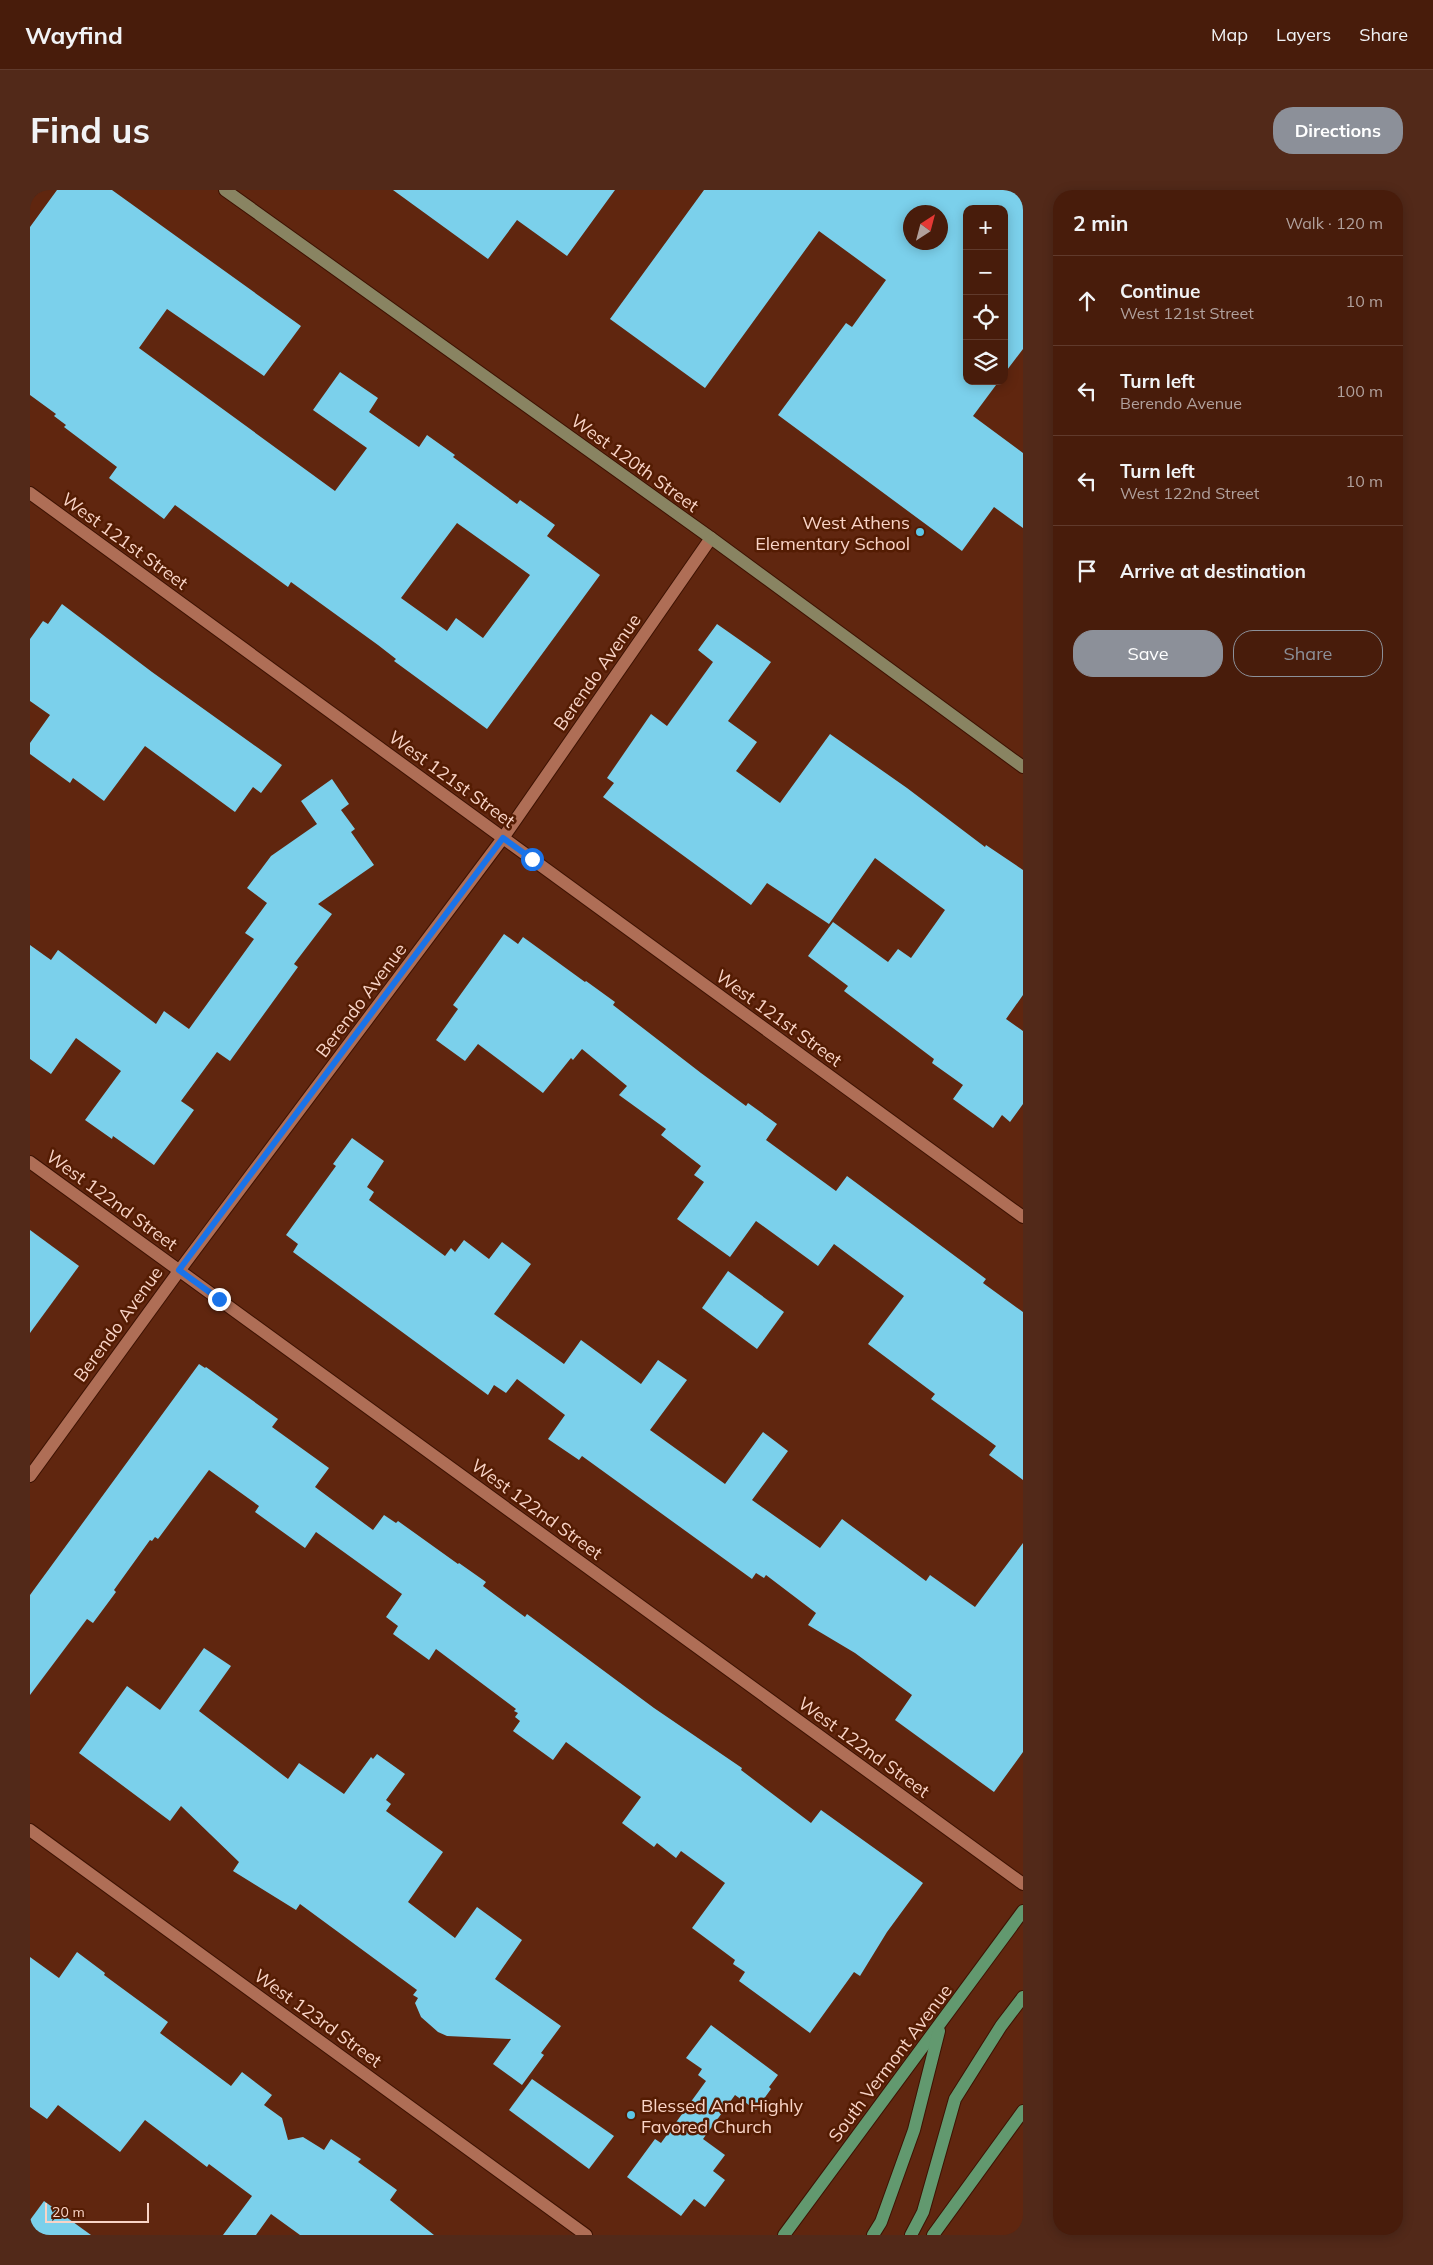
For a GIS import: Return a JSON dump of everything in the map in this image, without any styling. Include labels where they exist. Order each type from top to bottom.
[{"type":"main road","name":"South Vermont Avenue","points":[[784,2235],[1023,1911]]},
{"type":"main road","points":[[911,2235],[922,2212],[955,2099],[1001,2026],[1023,1997]]},
{"type":"main road","points":[[873,2235],[881,2222],[914,2130],[940,2026]]},
{"type":"main road","points":[[934,2235],[1022,2116]]},
{"type":"street","name":"West 120th Street","points":[[225,190],[711,538],[1023,767]]},
{"type":"street","name":"West 121st Street","points":[[30,493],[1023,1217]]},
{"type":"street","name":"Berendo Avenue","points":[[30,1476],[179,1270],[503,838],[711,538]]},
{"type":"street","name":"West 122nd Street","points":[[30,1162],[1023,1884]]},
{"type":"street","name":"West 123rd Street","points":[[30,1830],[586,2235]]},
{"type":"building","points":[[57,190],[112,190],[301,326],[264,376],[167,309],[139,348],[335,491],[367,448],[313,410],[340,372],[378,398],[369,412],[419,447],[427,435],[455,455],[453,457],[517,504],[520,500],[555,525],[547,536],[600,575],[487,729],[394,661],[396,659],[378,645],[291,582],[288,587],[175,505],[164,519],[109,478],[117,467],[64,427],[66,425],[54,416],[56,414],[30,395],[30,227]],"holes":[[[457,523],[530,575],[483,638],[456,618],[447,631],[401,598]]]},
{"type":"building","points":[[393,190],[615,190],[567,256],[517,220],[488,259]]},
{"type":"building","points":[[704,190],[1023,190],[1023,349],[1008,369],[1008,205],[963,205],[963,385],[996,385],[973,416],[1023,453],[1023,528],[994,507],[962,551],[778,415],[846,323],[852,327],[886,280],[819,231],[705,388],[610,319]]},
{"type":"building","points":[[62,604],[152,672],[282,765],[261,793],[253,787],[235,812],[145,746],[104,801],[73,778],[70,783],[30,754],[30,743],[50,715],[30,701],[30,639],[43,621],[48,624]]},
{"type":"building","points":[[717,624],[771,662],[728,721],[757,742],[736,771],[780,803],[830,734],[907,788],[985,847],[986,845],[1023,870],[1023,995],[1006,1019],[1023,1031],[1023,1104],[1010,1122],[1002,1115],[993,1128],[953,1099],[963,1085],[932,1063],[934,1059],[844,991],[848,986],[808,956],[833,922],[888,962],[898,949],[911,958],[945,910],[875,858],[829,924],[767,883],[751,905],[603,797],[614,783],[607,778],[651,714],[667,726],[713,662],[698,650]]},
{"type":"building","points":[[332,779],[349,804],[341,810],[355,829],[351,832],[374,865],[318,904],[332,914],[294,964],[298,967],[230,1061],[217,1052],[181,1101],[194,1110],[154,1165],[113,1136],[112,1139],[85,1120],[121,1071],[76,1038],[51,1074],[30,1059],[30,945],[51,960],[58,950],[156,1024],[164,1011],[189,1029],[254,939],[245,933],[267,903],[247,888],[271,856],[317,824],[301,801]]},
{"type":"building","points":[[504,934],[518,944],[523,937],[615,1002],[613,1005],[701,1073],[746,1106],[748,1103],[777,1124],[766,1140],[836,1191],[847,1176],[986,1279],[983,1283],[1023,1312],[1023,1480],[989,1455],[996,1446],[931,1399],[935,1394],[868,1344],[904,1296],[834,1244],[818,1266],[756,1221],[730,1257],[677,1219],[704,1182],[694,1175],[701,1166],[661,1135],[666,1129],[619,1095],[627,1086],[582,1049],[573,1060],[571,1058],[543,1093],[478,1044],[465,1061],[436,1040],[458,1009],[453,1005]]},
{"type":"building","points":[[352,1138],[384,1161],[367,1187],[374,1192],[369,1200],[445,1256],[451,1248],[455,1252],[464,1240],[489,1259],[502,1242],[531,1264],[494,1314],[564,1364],[581,1340],[641,1384],[658,1360],[687,1380],[650,1430],[725,1484],[763,1432],[788,1451],[752,1500],[820,1548],[842,1519],[926,1581],[930,1575],[975,1607],[1023,1543],[1023,1752],[994,1792],[895,1720],[912,1695],[855,1653],[808,1625],[816,1613],[766,1575],[764,1578],[756,1573],[752,1579],[582,1456],[579,1460],[548,1439],[565,1415],[517,1379],[506,1393],[494,1385],[488,1395],[293,1252],[298,1244],[286,1235],[336,1166],[333,1164]]},
{"type":"building","points":[[30,1230],[79,1266],[30,1333]]},
{"type":"building","points":[[728,1271],[784,1312],[757,1349],[702,1308]]},
{"type":"building","points":[[199,1364],[206,1367],[278,1419],[272,1427],[329,1468],[315,1487],[373,1530],[384,1515],[396,1523],[398,1521],[486,1582],[483,1586],[525,1617],[527,1614],[654,1708],[742,1768],[741,1770],[811,1823],[821,1810],[923,1883],[887,1932],[860,1976],[854,1972],[810,2033],[739,1981],[745,1972],[733,1964],[735,1960],[692,1928],[725,1883],[681,1851],[676,1858],[657,1843],[654,1847],[622,1823],[641,1797],[566,1742],[553,1760],[513,1731],[520,1721],[515,1717],[518,1713],[514,1711],[516,1709],[436,1649],[429,1660],[393,1634],[398,1626],[386,1617],[402,1594],[316,1532],[305,1548],[255,1512],[259,1506],[209,1470],[158,1539],[155,1537],[152,1541],[150,1540],[93,1623],[87,1619],[30,1695],[30,1595]]},
{"type":"building","points":[[204,1648],[231,1666],[199,1711],[288,1779],[299,1763],[344,1794],[371,1757],[373,1759],[377,1754],[405,1774],[386,1800],[391,1804],[386,1811],[443,1852],[408,1902],[455,1938],[477,1907],[522,1940],[495,1979],[561,2026],[541,2053],[544,2055],[522,2085],[493,2064],[511,2039],[447,2036],[438,2032],[421,2017],[415,2003],[418,1998],[413,1995],[417,1990],[300,1904],[296,1910],[233,1871],[239,1862],[181,1806],[170,1821],[79,1753],[127,1686],[160,1710]]},
{"type":"building","points":[[77,1952],[105,1973],[104,1975],[168,2022],[160,2033],[231,2086],[242,2072],[272,2095],[264,2105],[282,2118],[288,2140],[303,2137],[324,2150],[331,2139],[361,2159],[358,2162],[397,2190],[390,2200],[434,2235],[300,2235],[271,2214],[256,2235],[223,2235],[252,2196],[209,2164],[207,2167],[145,2120],[120,2152],[58,2105],[47,2119],[30,2107],[30,1957],[59,1978]]},
{"type":"building","points":[[711,2025],[778,2075],[769,2087],[771,2089],[756,2110],[735,2095],[703,2139],[725,2155],[713,2171],[725,2180],[705,2207],[694,2199],[681,2216],[627,2177],[655,2139],[661,2143],[706,2081],[698,2075],[702,2069],[686,2058]]},
{"type":"building","points":[[532,2079],[614,2136],[589,2169],[509,2110]]},
{"type":"building","points":[[44,2201],[91,2235],[30,2235],[30,2220]]},
{"type":"place","name":"West Athens Elementary School","points":[[920,532]]},
{"type":"place","name":"Blessed And Highly Favored Church","points":[[631,2115]]},
{"type":"route","points":[[219,1299],[179,1270],[503,838],[532,859]]}]
